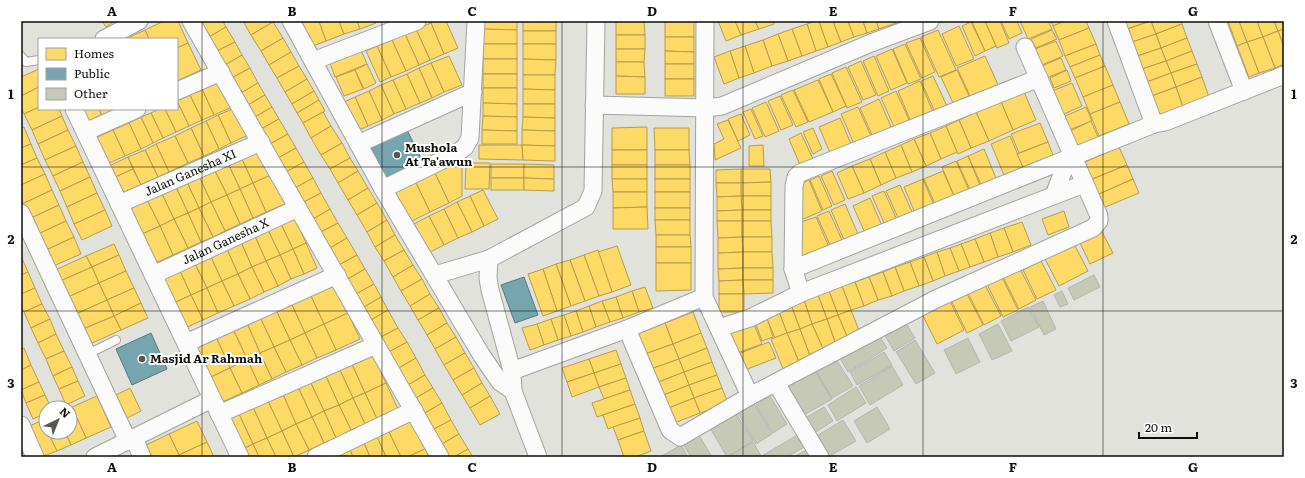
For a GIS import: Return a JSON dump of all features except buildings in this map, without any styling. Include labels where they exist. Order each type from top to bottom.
[{"type":"street","points":[[106,38],[139,21]]},
{"type":"street","points":[[192,21],[440,457]]},
{"type":"street","points":[[291,21],[383,189],[482,356],[500,382],[513,391]]},
{"type":"street","points":[[313,61],[418,21]]},
{"type":"street","points":[[383,189],[457,154],[465,147],[470,138],[476,21]]},
{"type":"street","points":[[434,275],[489,258],[586,207],[593,191],[596,21]]},
{"type":"street","points":[[705,21],[706,108],[704,297],[750,396]]},
{"type":"street","points":[[594,105],[706,108],[722,106],[871,43],[930,21]]},
{"type":"street","points":[[1116,21],[1154,124]]},
{"type":"street","points":[[1217,21],[1244,91]]},
{"type":"street","points":[[627,329],[670,430],[675,436],[680,437],[686,435],[750,396],[936,299],[1093,228],[1099,221],[1099,216],[1070,158],[1039,78],[1025,47]]},
{"type":"street","points":[[178,91],[221,72]]},
{"type":"street","points":[[793,269],[1154,124],[1165,122],[1284,75]]},
{"type":"street","points":[[801,293],[793,269],[794,186],[796,177],[800,172],[1039,78]]},
{"type":"street","points":[[358,144],[473,92]]},
{"type":"street","points":[[74,110],[240,457]]},
{"type":"street","points":[[85,132],[135,110]]},
{"type":"street","name":"Jalan Ganesha XI","points":[[119,204],[261,142]]},
{"type":"street","points":[[1054,195],[1070,158]]},
{"type":"street","points":[[719,328],[750,318],[801,293],[1084,184]]},
{"type":"street","name":"Jalan Ganesha X","points":[[153,275],[298,208]]},
{"type":"street","points":[[21,212],[88,354],[131,439],[142,457]]},
{"type":"street","points":[[489,258],[488,278],[490,290],[512,371],[513,391],[538,457]]},
{"type":"street","points":[[186,343],[337,274]]},
{"type":"street","points":[[512,371],[627,329],[704,297]]},
{"type":"street","points":[[95,457],[131,439],[376,345]]},
{"type":"street","points":[[776,383],[820,457]]},
{"type":"street","points":[[316,457],[414,410]]},
{"type":"street","points":[[21,425],[35,457]]},
{"type":"lane","points":[[21,56],[26,62],[38,60]]},
{"type":"lane","points":[[88,354],[116,340]]},
{"type":"place","name":"Mushola At Ta'awun","points":[[397,155]]},
{"type":"place","name":"Masjid Ar Rahmah","points":[[142,359]]}]
